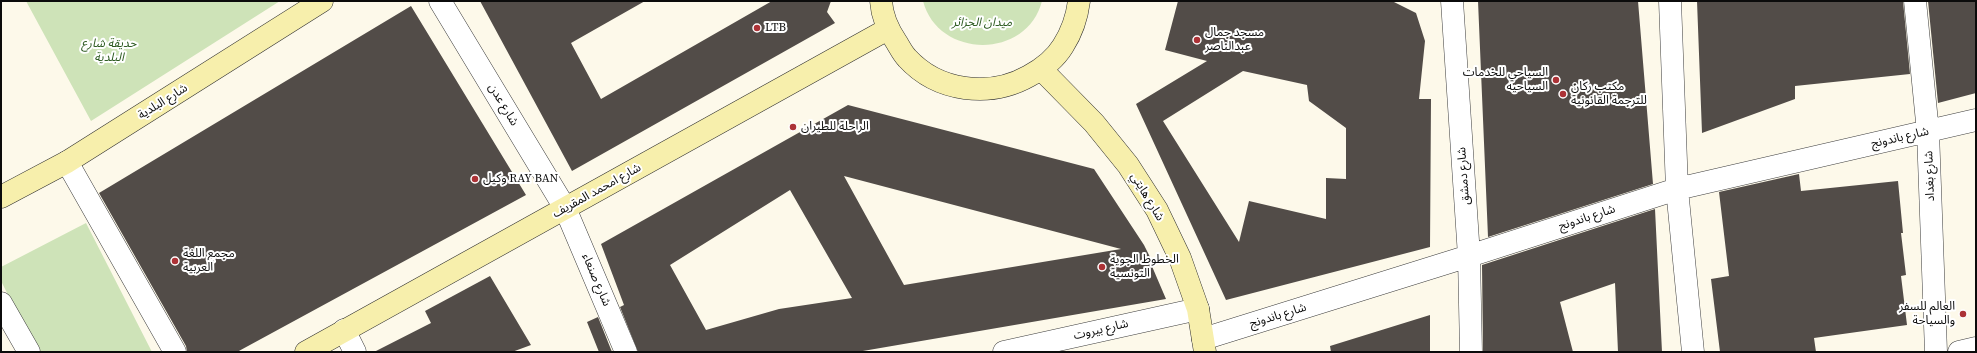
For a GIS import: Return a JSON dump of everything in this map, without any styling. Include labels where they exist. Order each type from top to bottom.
[{"type":"street","name":"شارع البلدية","points":[[1,197],[67,162],[322,1]]},
{"type":"street","name":"شارع عدن","points":[[440,1],[565,208]]},
{"type":"street","points":[[881,1],[882,10],[888,29],[907,58],[930,77],[958,88],[987,90],[1015,84],[1041,69],[1063,47],[1076,20],[1079,1]]},
{"type":"street","name":"شارع دمشق","points":[[1452,1],[1469,256],[1471,352]]},
{"type":"street","points":[[1670,1],[1677,189],[1693,352]]},
{"type":"street","name":"شارع بغداد","points":[[1915,1],[1928,132],[1936,352]]},
{"type":"street","name":"شارع امحمد المقريف","points":[[306,352],[888,29]]},
{"type":"street","name":"شارع هايتي","points":[[1041,69],[1094,123],[1137,178],[1156,210],[1180,258],[1198,309],[1204,346]]},
{"type":"street","name":"شارع باندونج","points":[[1204,346],[1469,256],[1677,189],[1976,120]]},
{"type":"street","points":[[67,162],[175,352]]},
{"type":"street","name":"شارع صنعاء","points":[[565,208],[626,352]]},
{"type":"street","points":[[1,303],[29,352]]},
{"type":"street","name":"شارع بيروت","points":[[1004,352],[1198,309]]},
{"type":"street","points":[[344,330],[355,352]]},
{"type":"street","points":[[1959,352],[1976,348]]},
{"type":"green space","name":"حديقة شارع البلدية","points":[[26,1],[280,1],[91,121]]},
{"type":"green space","name":"ميدان الجزائر","points":[[923,1],[1042,1],[1033,20],[1019,34],[1002,42],[982,45],[963,42],[946,34],[932,20]]},
{"type":"green space","points":[[86,223],[152,352],[37,352],[1,281],[1,267]]},
{"type":"building","points":[[480,1],[645,1],[571,43],[601,99],[772,1],[831,1],[827,12],[835,23],[572,171]]},
{"type":"building","points":[[1178,1],[1392,1],[1416,13],[1425,41],[1419,99],[1431,99],[1430,247],[1226,300],[1136,104],[1207,61],[1165,50]],"holes":[[[1243,71],[1307,85],[1309,101],[1346,128],[1346,179],[1326,178],[1326,219],[1249,201],[1239,242],[1163,121]]]},
{"type":"building","name":"مكتب ركان للترجمة القانونية","points":[[1478,1],[1638,1],[1653,184],[1488,237]]},
{"type":"building","points":[[1697,1],[1903,1],[1910,74],[1795,86],[1795,99],[1702,133]]},
{"type":"building","points":[[1928,1],[1976,1],[1976,93],[1938,103]]},
{"type":"building","points":[[411,6],[526,195],[237,352],[187,352],[186,346],[99,193]]},
{"type":"building","points":[[848,105],[1094,169],[1144,245],[1166,299],[857,352],[638,352],[620,307],[624,305],[601,244]],"holes":[[[844,176],[1121,249],[904,285]],[[790,190],[852,298],[779,309],[706,330],[670,265]]]},
{"type":"building","points":[[1799,174],[1801,191],[1898,181],[1903,233],[1901,233],[1906,275],[1901,276],[1907,325],[1814,338],[1816,352],[1720,352],[1711,279],[1729,276],[1719,192]]},
{"type":"building","points":[[1655,209],[1662,352],[1618,352],[1615,283],[1560,302],[1573,352],[1483,352],[1482,265]]},
{"type":"building","points":[[490,276],[531,345],[512,352],[374,352],[431,323],[425,311]]},
{"type":"building","points":[[1430,315],[1430,352],[1331,352],[1330,346]]},
{"type":"building","points":[[598,317],[612,352],[599,352],[587,322]]},
{"type":"place","name":"LTB","points":[[757,28]]},
{"type":"place","name":"مسجد جمال عبدالناصر","points":[[1197,40]]},
{"type":"place","name":"السياحي للخدمات السياحيه","points":[[1556,80]]},
{"type":"place","name":"مكتب ركان للترجمة القانونية","points":[[1563,94]]},
{"type":"place","name":"الراحلة للطيران","points":[[793,127]]},
{"type":"place","name":"وكيل RAY BAN","points":[[475,179]]},
{"type":"place","name":"مجمع اللغة العربية","points":[[175,261]]},
{"type":"place","name":"الخطوط الجوية التونسية","points":[[1102,267]]},
{"type":"place","name":"العالم للسفر والسياحة","points":[[1963,314]]}]
